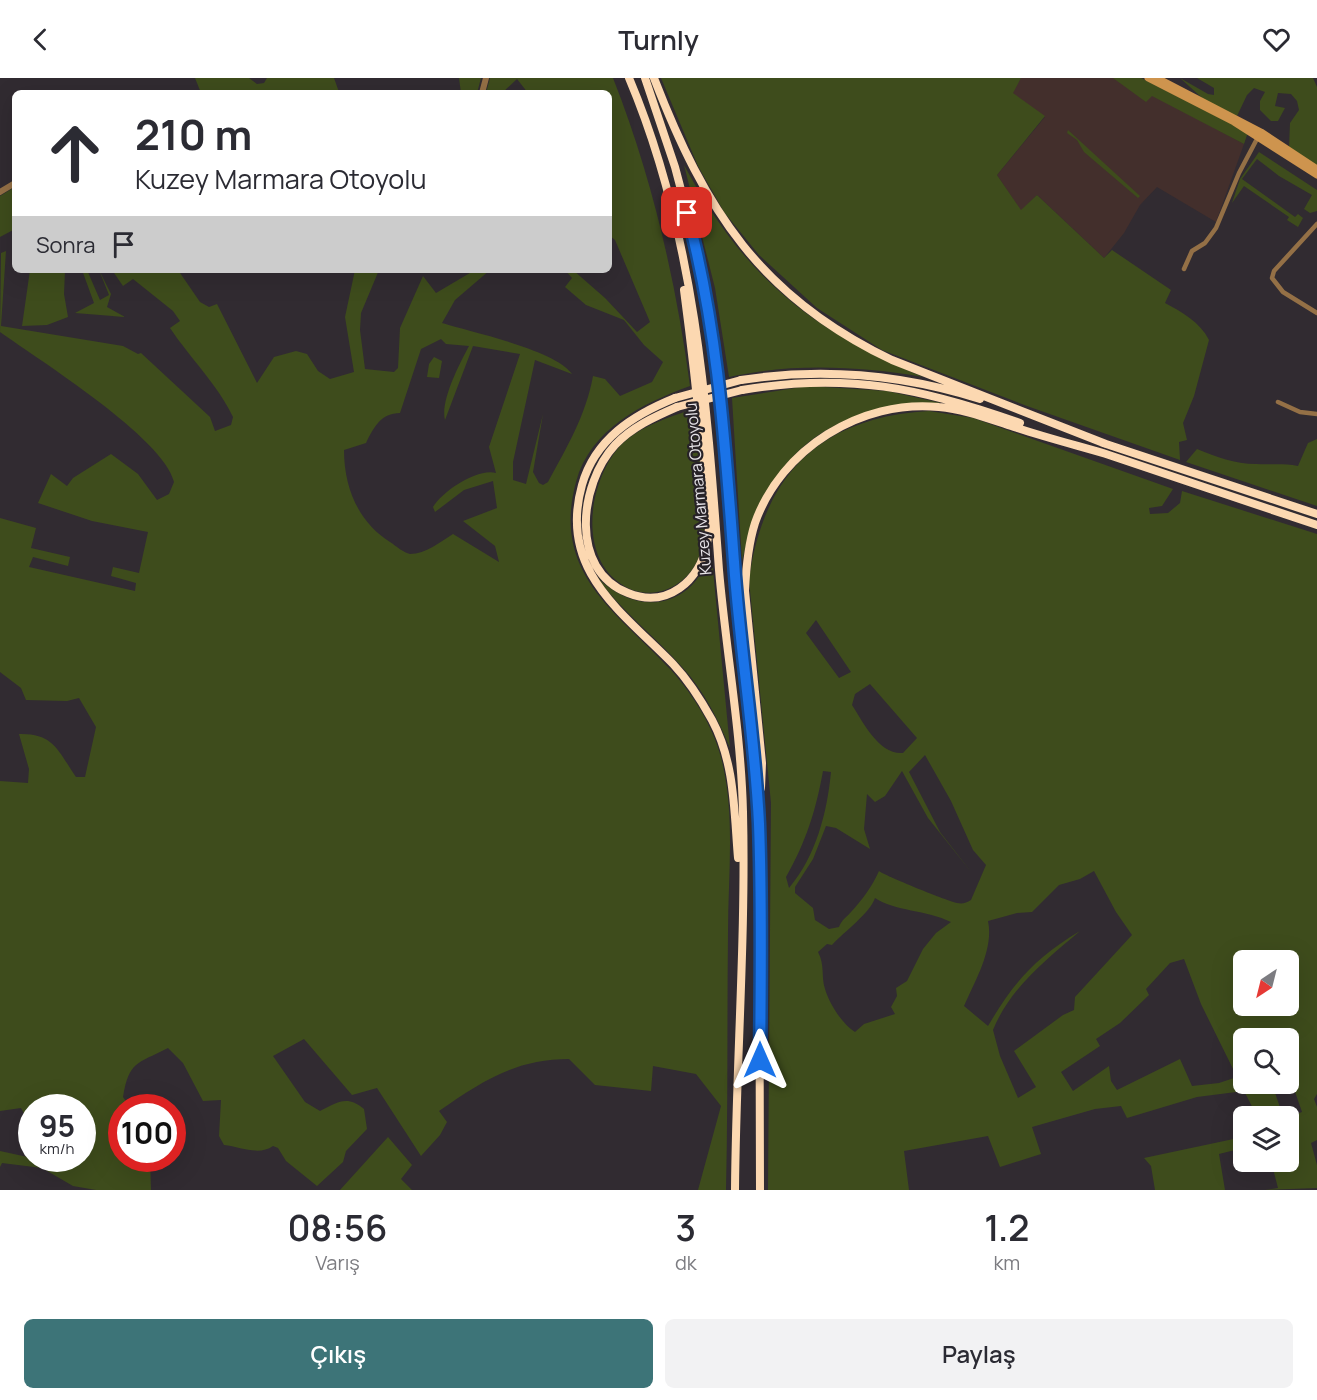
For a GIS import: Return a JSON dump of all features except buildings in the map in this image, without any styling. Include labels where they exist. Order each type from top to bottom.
[{"type":"highway","name":"Kuzey Marmara Otoyolu","points":[[629,78],[650,136],[678,233],[701,354],[743,810],[743,906]]},
{"type":"highway","name":"Kuzey Marmara Otoyolu","points":[[645,78],[675,167],[693,235],[717,356],[759,824],[760,1190]]},
{"type":"highway","points":[[654,78],[688,161],[723,220],[770,276],[814,314],[857,343],[892,360],[1106,444]]},
{"type":"highway","points":[[678,233],[707,487],[709,531],[705,553],[690,580],[664,596],[644,598],[621,591],[609,582],[595,564],[588,538],[587,503],[595,474],[614,446],[640,425],[676,403],[742,390],[794,382],[829,382],[900,388],[963,403],[1317,525]]},
{"type":"highway","points":[[735,1190],[743,906],[732,782],[718,732],[698,696],[683,676],[599,590],[584,560],[578,536],[580,494],[596,455],[623,425],[676,403],[741,380],[778,374],[826,372],[908,380],[989,402],[1106,444],[1317,514]]},
{"type":"highway","points":[[759,824],[762,763],[745,591],[747,563],[755,523],[778,480],[795,460],[816,442],[851,422],[889,409],[913,406],[962,411],[1106,454]]},
{"type":"main road","points":[[1148,78],[1260,134],[1317,175]]},
{"type":"main road","points":[[1157,78],[1260,134],[1317,169]]},
{"type":"street","points":[[1184,269],[1192,251],[1205,243],[1216,228],[1239,172],[1260,134]]},
{"type":"street","points":[[1317,224],[1274,271],[1272,278],[1283,292],[1317,313]]},
{"type":"street","points":[[1278,402],[1300,412],[1317,414]]},
{"type":"shaded area","points":[[1021,78],[1121,78],[1244,144],[1216,222],[1157,187],[1140,205],[1124,233],[1104,258],[1037,195],[1021,211],[997,175],[1045,117],[1012,93]]},
{"type":"green space","points":[[195,78],[249,78],[257,84],[264,83],[267,78],[334,78],[338,90],[200,90]]},
{"type":"green space","points":[[459,78],[481,78],[478,90],[461,90]]},
{"type":"green space","points":[[490,78],[613,78],[640,153],[661,230],[678,308],[690,386],[654,401],[621,420],[593,447],[583,463],[576,482],[571,514],[573,542],[581,567],[594,589],[688,691],[710,727],[720,753],[727,786],[730,828],[726,1190],[698,1190],[721,1106],[696,1074],[653,1066],[651,1091],[595,1085],[569,1059],[532,1063],[500,1074],[470,1090],[439,1111],[447,1122],[440,1135],[421,1156],[377,1088],[352,1095],[304,1039],[273,1056],[305,1102],[320,1111],[342,1101],[352,1102],[364,1109],[367,1129],[346,1151],[343,1162],[317,1186],[286,1161],[278,1148],[273,1146],[256,1151],[224,1145],[219,1136],[221,1100],[203,1101],[183,1063],[168,1048],[136,1065],[128,1076],[124,1094],[108,1094],[108,1172],[150,1172],[151,1190],[96,1190],[73,1186],[49,1172],[96,1172],[96,1094],[18,1094],[18,1108],[0,1111],[0,781],[28,783],[29,769],[19,734],[31,734],[48,740],[76,777],[85,777],[96,727],[79,698],[67,701],[26,700],[21,688],[0,672],[0,518],[36,528],[31,548],[70,557],[68,566],[33,557],[29,567],[135,591],[136,583],[111,576],[113,567],[139,573],[148,532],[92,521],[38,503],[51,474],[67,486],[73,478],[111,454],[138,474],[157,500],[169,494],[174,482],[165,464],[125,423],[70,380],[0,332],[1,253],[6,251],[1,326],[123,346],[138,354],[141,353],[210,417],[215,431],[231,425],[233,417],[220,394],[170,328],[180,321],[173,311],[133,279],[123,286],[114,273],[180,273],[200,302],[209,307],[217,304],[257,383],[274,357],[296,351],[307,354],[318,371],[330,379],[354,372],[345,317],[354,273],[378,273],[361,313],[360,330],[365,369],[394,372],[398,368],[400,328],[423,276],[436,293],[470,273],[486,273],[455,300],[442,323],[549,357],[563,365],[572,374],[535,360],[513,462],[513,480],[526,484],[543,414],[533,472],[539,483],[543,485],[548,482],[581,417],[593,376],[605,379],[620,396],[652,382],[663,362],[644,345],[624,320],[586,305],[565,287],[572,278],[568,273],[576,273],[605,298],[637,332],[650,322],[612,238],[612,90],[526,90],[517,79],[505,90],[487,90]],"holes":[[[441,339],[446,344],[469,346],[456,372],[445,403],[445,420],[473,346],[520,354],[489,447],[496,473],[488,472],[470,477],[444,494],[433,507],[435,512],[464,490],[493,481],[497,508],[463,521],[495,546],[499,562],[453,534],[422,552],[410,554],[405,552],[379,534],[361,514],[347,477],[344,450],[366,443],[375,426],[383,418],[400,413],[421,349]]]},
{"type":"green space","points":[[661,78],[1021,78],[1013,93],[1045,116],[997,175],[1021,210],[1037,195],[1104,258],[1112,250],[1171,290],[1165,303],[1196,323],[1209,340],[1194,396],[1183,423],[1187,440],[1179,442],[1180,460],[1027,406],[882,350],[817,308],[759,255],[724,212],[698,166]]},
{"type":"green space","points":[[1113,78],[1141,78],[1248,132],[1244,144],[1152,96],[1146,102]]},
{"type":"green space","points":[[1180,78],[1214,95],[1214,88],[1197,78],[1313,78],[1317,87],[1317,168],[1289,148],[1290,123],[1299,110],[1297,101],[1291,94],[1278,93],[1275,106],[1285,108],[1278,121],[1271,121],[1260,110],[1260,101],[1265,92],[1254,88],[1247,95],[1237,116],[1210,105]]},
{"type":"green space","points":[[1068,130],[1140,196],[1138,198],[1084,152],[1077,140],[1067,133]]},
{"type":"green space","points":[[1259,152],[1317,190],[1317,211],[1310,213],[1304,209],[1312,195],[1279,176],[1257,159],[1242,179],[1295,217],[1298,214],[1303,218],[1298,227],[1287,220],[1289,217],[1244,186],[1232,203],[1240,179]]},
{"type":"green space","points":[[684,165],[706,204],[730,238],[755,268],[782,294],[812,318],[845,339],[923,377],[850,368],[801,368],[729,377],[715,288]]},
{"type":"green space","points":[[12,189],[12,231],[0,237],[0,196]]},
{"type":"green space","points":[[30,273],[65,273],[64,294],[68,317],[47,325],[22,326]]},
{"type":"green space","points":[[83,273],[88,273],[100,300],[109,295],[100,273],[111,294],[107,307],[125,317],[75,313],[94,303]]},
{"type":"green space","points":[[434,357],[442,361],[439,378],[427,377],[429,364]]},
{"type":"green space","points":[[808,386],[887,391],[941,403],[902,406],[867,413],[836,425],[809,442],[787,464],[768,491],[753,523],[742,561],[732,398]]},
{"type":"green space","points":[[693,409],[704,513],[704,530],[698,559],[691,571],[670,588],[657,592],[630,589],[617,581],[604,567],[597,551],[593,532],[593,513],[602,475],[621,445],[629,438],[656,423]]},
{"type":"green space","points":[[929,411],[973,418],[1173,489],[1162,506],[1149,508],[1150,514],[1168,513],[1180,503],[1182,491],[1317,534],[1317,1094],[1314,1099],[1317,1107],[1317,1140],[1311,1143],[1317,1165],[1317,1188],[1265,1190],[1278,1188],[1274,1172],[1299,1172],[1299,1113],[1302,1112],[1296,1094],[1299,1094],[1299,1028],[1233,1028],[1233,1069],[1201,1004],[1184,959],[1170,963],[1146,989],[1149,995],[1120,1023],[1096,1039],[1100,1046],[1061,1072],[1073,1091],[1109,1066],[1111,1081],[1117,1090],[1180,1059],[1192,1086],[1219,1083],[1233,1078],[1233,1092],[1197,1097],[1127,1118],[1121,1106],[1095,1109],[1032,1127],[1041,1154],[1000,1167],[988,1136],[904,1151],[909,1190],[768,1190],[771,803],[749,580],[756,543],[768,510],[784,482],[804,458],[828,439],[857,425],[891,416]],"holes":[[[816,620],[851,672],[839,678],[806,633]],[[870,684],[917,738],[903,753],[886,749],[873,736],[852,705],[855,694]],[[925,755],[951,801],[973,850],[986,865],[971,900],[966,903],[952,902],[879,871],[866,893],[839,927],[829,929],[815,920],[813,908],[795,893],[795,887],[813,859],[826,826],[836,828],[870,849],[864,829],[867,794],[875,802],[885,796],[902,771],[928,818],[972,873],[940,832],[909,772]],[[823,771],[831,772],[827,803],[819,833],[806,862],[789,888],[786,877],[805,838]],[[1094,871],[1116,912],[1132,935],[1075,997],[1074,1010],[1063,1015],[1014,1051],[1036,1087],[1018,1098],[1000,1056],[993,1030],[1000,1015],[1019,988],[1042,964],[1080,931],[1050,951],[1027,972],[1007,996],[988,1026],[964,1006],[986,954],[988,921],[1017,913],[1032,912],[1059,885],[1080,879]],[[875,898],[892,906],[951,922],[936,933],[923,949],[907,981],[896,988],[897,996],[891,1007],[895,1014],[864,1024],[855,1032],[841,1019],[827,995],[818,952],[827,944],[832,945],[872,904]]]},
{"type":"green space","points":[[1317,439],[1317,506],[1186,462],[1197,449],[1240,463],[1298,466],[1308,443]]},
{"type":"green space","points":[[711,549],[730,748],[721,726],[691,677],[616,601],[596,576],[612,590],[629,598],[646,602],[663,601],[679,595],[692,585],[703,569]]},
{"type":"green space","points":[[1246,1094],[1275,1094],[1280,1106],[1252,1106]]},
{"type":"green space","points":[[388,1137],[412,1165],[401,1179],[412,1190],[340,1190]]},
{"type":"green space","points":[[1233,1139],[1233,1150],[1219,1154],[1225,1190],[1155,1190],[1151,1166],[1144,1158]]},
{"type":"green space","points":[[0,1151],[18,1155],[18,1165],[2,1163],[0,1167]]},
{"type":"route","points":[[687,213],[699,258],[717,356],[729,474],[734,564],[754,756],[759,824],[760,1060]]}]
